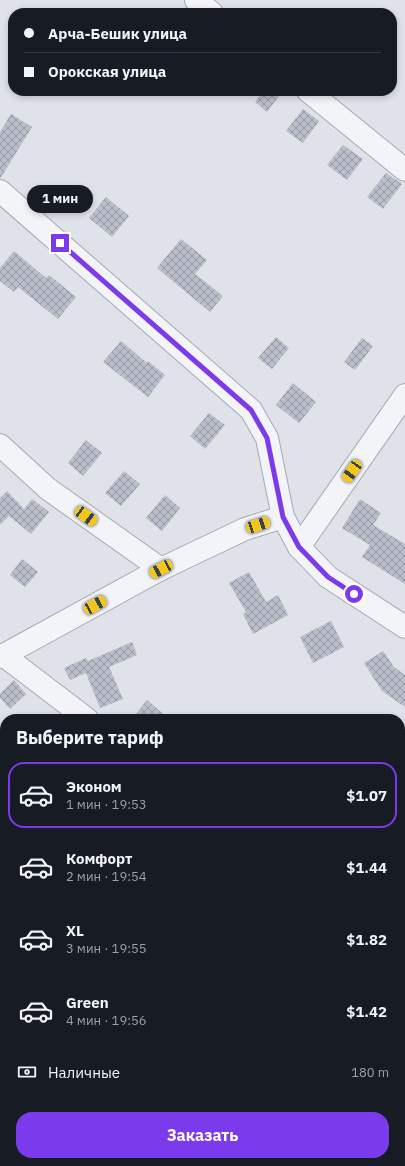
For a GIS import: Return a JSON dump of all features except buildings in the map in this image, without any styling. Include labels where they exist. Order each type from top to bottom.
[{"type":"street","points":[[196,0],[206,8]]},
{"type":"street","points":[[314,96],[405,170]]},
{"type":"street","points":[[0,191],[251,410],[267,438],[283,517],[299,547],[328,577],[405,627]]},
{"type":"street","points":[[299,547],[405,395]]},
{"type":"street","points":[[0,445],[48,489],[161,569]]},
{"type":"street","points":[[80,714],[2,656],[161,569],[245,530],[283,517]]},
{"type":"route","points":[[60,243],[251,410],[267,438],[283,517],[299,547],[328,577],[354,594]]}]
